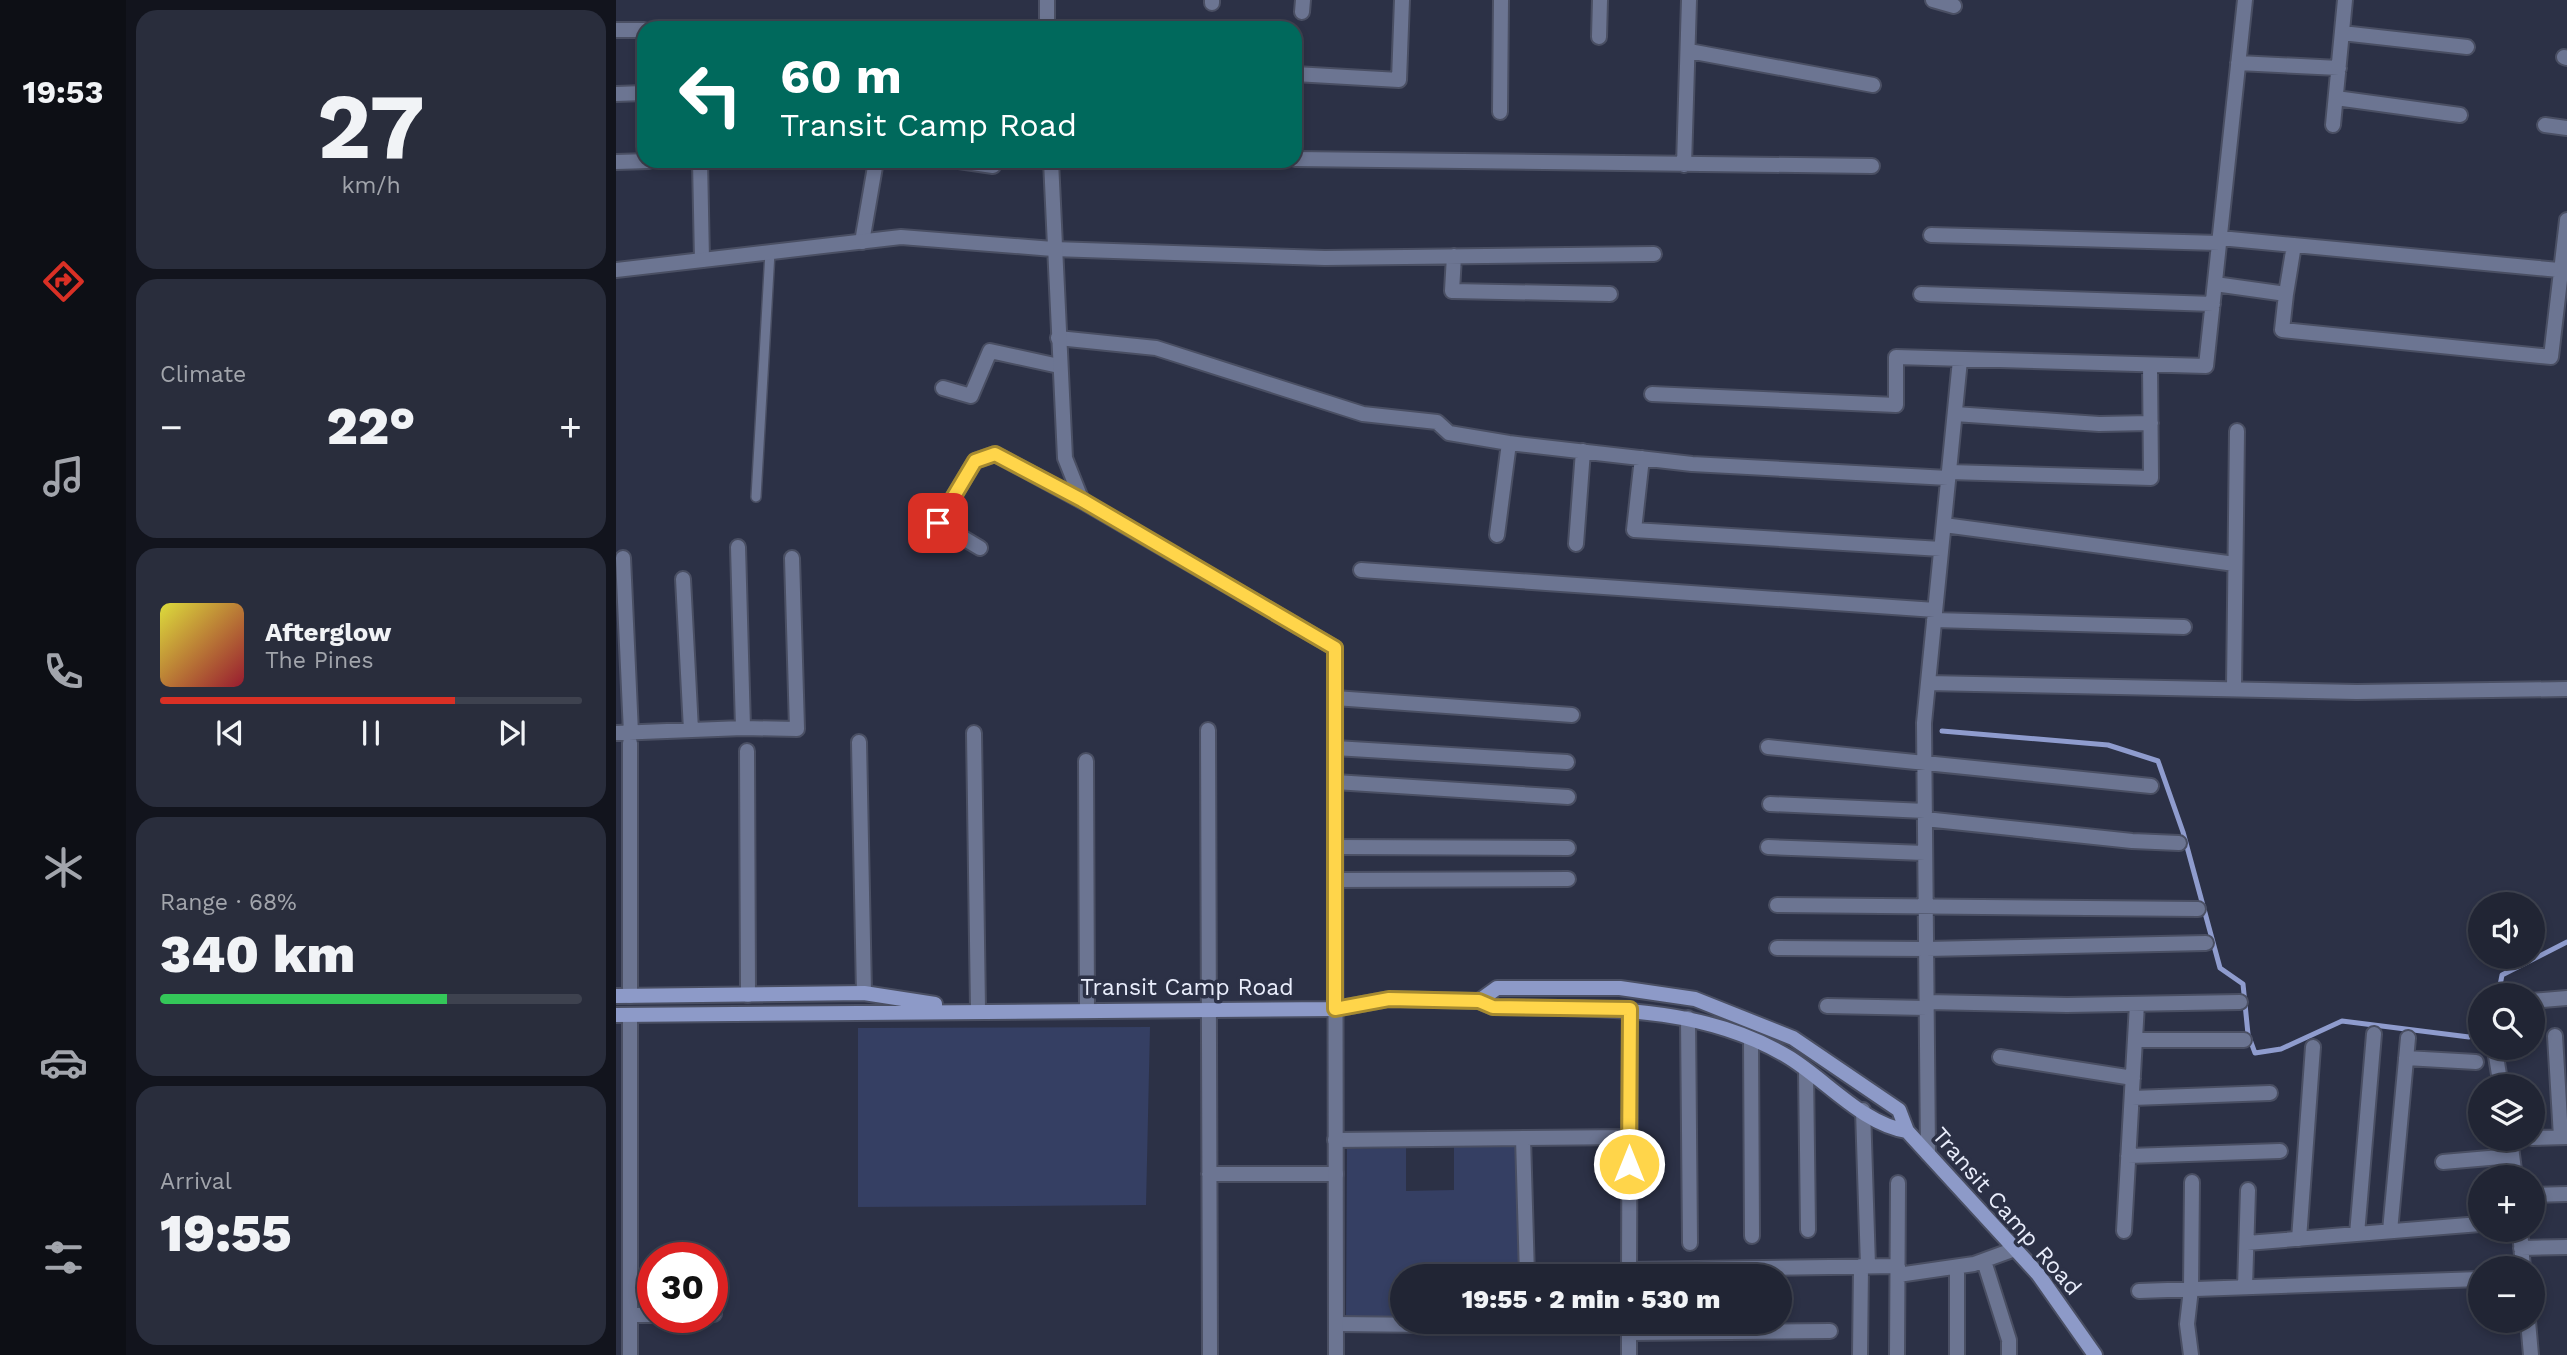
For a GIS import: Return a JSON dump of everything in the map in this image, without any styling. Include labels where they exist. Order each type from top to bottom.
[{"type":"main road","name":"Transit Camp Road","points":[[1479,1001],[1497,988],[1646,990],[1695,999],[1726,1009],[1793,1038],[1899,1110],[1907,1131],[2038,1274],[2095,1355]]},
{"type":"main road","points":[[1637,1010],[1646,990]]},
{"type":"main road","name":"Transit Camp Road","points":[[623,996],[864,993],[978,1010]]},
{"type":"main road","points":[[864,993],[865,1012]]},
{"type":"main road","points":[[748,995],[749,1013]]},
{"type":"main road","points":[[623,996],[623,1015]]},
{"type":"main road","name":"Transit Camp Road","points":[[623,1015],[1335,1009],[1389,999],[1479,1001],[1493,1007],[1637,1010],[1688,1018],[1751,1040],[1806,1070],[1887,1128],[1907,1131]]},
{"type":"street","points":[[1046,0],[1047,21]]},
{"type":"street","points":[[1302,74],[1399,80],[1402,0]]},
{"type":"street","points":[[1500,112],[1501,0]]},
{"type":"street","points":[[1599,37],[1600,0]]},
{"type":"street","points":[[1684,165],[1689,0]]},
{"type":"street","points":[[1933,0],[1954,6]]},
{"type":"street","points":[[1652,394],[1896,405],[1896,357],[2206,366],[2245,0]]},
{"type":"street","points":[[2333,125],[2345,0]]},
{"type":"street","points":[[616,30],[637,30]]},
{"type":"street","points":[[2342,33],[2467,47]]},
{"type":"street","points":[[1689,51],[1874,85]]},
{"type":"street","points":[[2238,63],[2339,68]]},
{"type":"street","points":[[616,94],[637,93]]},
{"type":"street","points":[[2336,98],[2460,115]]},
{"type":"street","points":[[2545,125],[2567,128]]},
{"type":"street","points":[[1302,159],[1872,166]]},
{"type":"street","points":[[616,162],[637,161]]},
{"type":"street","points":[[700,168],[702,260]]},
{"type":"street","points":[[862,242],[875,168]]},
{"type":"street","points":[[1051,168],[1065,458],[1082,500]]},
{"type":"street","points":[[2294,245],[2282,330],[2551,357],[2561,327],[2559,270],[2567,220]]},
{"type":"street","points":[[1931,235],[2294,245],[2559,270]]},
{"type":"street","points":[[616,270],[901,237],[1053,249],[1325,258],[1654,254]]},
{"type":"street","points":[[1454,256],[1452,291],[1610,294]]},
{"type":"street","points":[[2215,284],[2286,294]]},
{"type":"street","points":[[1921,294],[2213,303]]},
{"type":"street","points":[[1058,338],[1156,348],[1363,414],[1437,422],[1449,433],[1509,443],[1692,464],[1949,475],[2151,478],[2150,365]]},
{"type":"street","points":[[943,388],[971,396],[990,351],[1059,366]]},
{"type":"street","points":[[1928,1154],[1924,761],[1928,683],[1960,360]]},
{"type":"street","points":[[1955,414],[2099,424],[2151,423]]},
{"type":"street","points":[[2234,689],[2237,431]]},
{"type":"street","points":[[1497,535],[1509,443]]},
{"type":"street","points":[[1576,544],[1583,452]]},
{"type":"street","points":[[980,548],[938,523],[975,461],[995,454],[1082,500],[1335,648],[1336,1355]]},
{"type":"street","points":[[1642,458],[1634,530],[1941,549]]},
{"type":"street","points":[[1944,525],[2235,565]]},
{"type":"street","points":[[738,547],[743,727]]},
{"type":"street","points":[[623,996],[626,736],[624,558]]},
{"type":"street","points":[[626,736],[743,727],[797,729],[792,558]]},
{"type":"street","points":[[1360,570],[1935,615],[2184,627]]},
{"type":"street","points":[[682,579],[691,730]]},
{"type":"street","points":[[1928,683],[2357,692],[2567,689]]},
{"type":"street","points":[[1335,698],[1572,715]]},
{"type":"street","points":[[1208,730],[1210,1355]]},
{"type":"street","points":[[974,733],[978,1010]]},
{"type":"street","points":[[859,742],[864,993]]},
{"type":"street","points":[[1768,747],[2151,786]]},
{"type":"street","points":[[1335,748],[1567,762]]},
{"type":"street","points":[[747,751],[748,995]]},
{"type":"street","points":[[1086,761],[1087,1010]]},
{"type":"street","points":[[1335,782],[1568,797]]},
{"type":"street","points":[[1770,804],[1925,815],[2132,841],[2179,843]]},
{"type":"street","points":[[1335,847],[1568,848]]},
{"type":"street","points":[[1768,847],[1925,853]]},
{"type":"street","points":[[1335,880],[1568,879]]},
{"type":"street","points":[[1777,905],[2198,909]]},
{"type":"street","points":[[1777,948],[1926,949],[2206,943]]},
{"type":"street","points":[[2545,1000],[2567,998]]},
{"type":"street","points":[[1828,1006],[2240,1002]]},
{"type":"street","points":[[2124,1231],[2137,1004]]},
{"type":"street","points":[[1629,1264],[1629,1137],[1637,1010]]},
{"type":"street","points":[[623,1015],[630,1355]]},
{"type":"street","points":[[1688,1018],[1690,1243]]},
{"type":"street","points":[[2357,1234],[2374,1034]]},
{"type":"street","points":[[2545,1138],[2564,1137],[2555,1036]]},
{"type":"street","points":[[2390,1231],[2408,1038]]},
{"type":"street","points":[[1751,1040],[1752,1237]]},
{"type":"street","points":[[2135,1040],[2244,1040]]},
{"type":"street","points":[[2299,1239],[2313,1047]]},
{"type":"street","points":[[2000,1057],[2133,1079]]},
{"type":"street","points":[[2406,1058],[2476,1062]]},
{"type":"street","points":[[1806,1070],[1808,1230]]},
{"type":"street","points":[[2132,1098],[2270,1093]]},
{"type":"street","points":[[1860,1355],[1865,1266],[1863,1110]]},
{"type":"street","points":[[1335,1140],[1629,1137]]},
{"type":"street","points":[[1522,1138],[1527,1264]]},
{"type":"street","points":[[2128,1156],[2280,1150]]},
{"type":"street","points":[[2442,1162],[2489,1151]]},
{"type":"street","points":[[1209,1174],[1336,1174]]},
{"type":"street","points":[[2191,1355],[2187,1324],[2191,1289],[2192,1182]]},
{"type":"street","points":[[1897,1355],[1898,1183]]},
{"type":"street","points":[[2245,1287],[2248,1189]]},
{"type":"street","points":[[2545,1195],[2567,1194]]},
{"type":"street","points":[[2247,1243],[2468,1225]]},
{"type":"street","points":[[2521,1242],[2522,1256]]},
{"type":"street","points":[[2521,1248],[2567,1247]]},
{"type":"street","points":[[1792,1268],[1865,1266],[1898,1271],[1957,1267],[1984,1261],[2015,1249]]},
{"type":"street","points":[[1984,1261],[2009,1340],[2009,1355]]},
{"type":"street","points":[[1957,1267],[1957,1355]]},
{"type":"street","points":[[2139,1291],[2468,1279]]},
{"type":"street","points":[[630,1315],[637,1315]]},
{"type":"street","points":[[1336,1324],[1390,1324]]},
{"type":"street","points":[[1792,1330],[1830,1331]]},
{"type":"street","points":[[2529,1333],[2531,1355]]},
{"type":"street","points":[[1629,1334],[1629,1355]]},
{"type":"lane","points":[[756,498],[771,252]]},
{"type":"shaded area","points":[[1150,1027],[1146,1205],[858,1207],[858,1028]]},
{"type":"shaded area","points":[[1454,1145],[1519,1145],[1521,1264],[1390,1264],[1390,1319],[1346,1319],[1347,1149],[1406,1148],[1406,1191],[1454,1190]]},
{"type":"waterway","points":[[1942,731],[2108,745],[2158,761],[2183,832],[2220,968],[2243,984],[2248,1034],[2255,1053],[2281,1049],[2342,1021],[2468,1037]]},
{"type":"waterway","points":[[2500,983],[2502,975],[2567,942]]},
{"type":"route","points":[[938,523],[975,461],[995,454],[1082,500],[1335,648],[1335,1009],[1389,999],[1479,1001],[1493,1007],[1630,1009],[1629,1164]]}]
